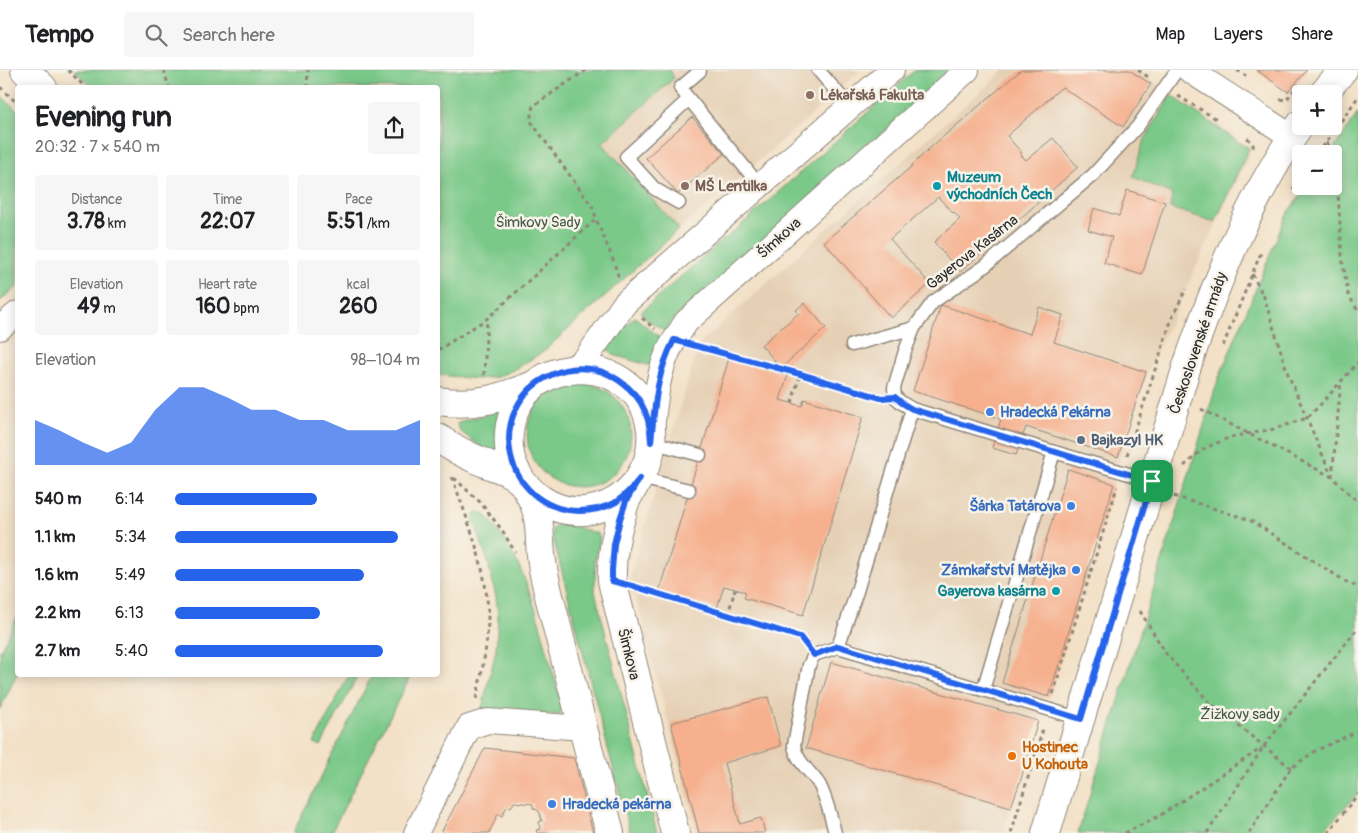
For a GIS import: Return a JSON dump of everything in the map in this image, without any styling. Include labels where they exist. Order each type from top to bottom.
[{"type":"street","points":[[25,70],[40,85]]},
{"type":"street","name":"Šimkova","points":[[570,369],[586,358],[625,303],[892,70]]},
{"type":"street","name":"Šimkova","points":[[675,833],[612,581],[614,544],[620,519],[626,501],[640,478],[650,454],[661,370],[674,340],[686,322],[967,70]]},
{"type":"street","points":[[1189,70],[1292,129]]},
{"type":"street","points":[[1316,85],[1344,70]]},
{"type":"street","name":"Československé armády","points":[[1046,833],[1081,719],[1164,484],[1187,366],[1209,304],[1246,218],[1268,175],[1293,135]]},
{"type":"street","points":[[0,328],[15,316]]},
{"type":"street","name":"Šimkova","points":[[610,833],[542,564],[537,513],[533,500],[516,472],[508,444],[514,413],[522,398],[534,385],[543,378],[557,372],[583,368],[607,374],[631,389],[647,414],[651,442]]},
{"type":"street","points":[[440,401],[452,403],[490,401],[534,385]]},
{"type":"street","points":[[440,439],[461,452],[514,475],[523,484]]},
{"type":"street","name":"Šimkova","points":[[523,484],[538,498],[558,508],[570,511],[585,511],[615,502],[627,493],[640,478]]},
{"type":"street","points":[[416,833],[469,727],[488,721],[583,728]]},
{"type":"lane","points":[[818,70],[850,106]]},
{"type":"lane","name":"Gayerova Kasárna","points":[[895,397],[894,388],[914,328],[933,302],[984,267],[1093,175],[1138,126],[1177,70]]},
{"type":"lane","points":[[700,71],[680,88],[760,186]]},
{"type":"lane","points":[[680,203],[655,189],[626,157],[689,99]]},
{"type":"lane","points":[[852,346],[914,328]]},
{"type":"lane","points":[[895,397],[912,409],[1164,484]]},
{"type":"lane","points":[[838,646],[857,591],[912,409]]},
{"type":"lane","points":[[651,442],[700,455]]},
{"type":"lane","points":[[982,690],[1054,452]]},
{"type":"lane","points":[[640,478],[689,490]]},
{"type":"lane","points":[[835,833],[826,799],[818,784],[799,759],[794,745],[809,664],[814,655],[838,646],[1081,719]]},
{"type":"path","points":[[68,70],[83,85]]},
{"type":"path","points":[[164,70],[168,85]]},
{"type":"path","points":[[307,85],[308,70]]},
{"type":"path","points":[[586,70],[533,106],[530,120],[594,209],[596,219],[620,281]]},
{"type":"path","points":[[1138,70],[1218,120]]},
{"type":"path","points":[[1237,70],[1250,79]]},
{"type":"path","points":[[0,87],[15,101]]},
{"type":"path","points":[[1276,96],[1281,100],[1292,97]]},
{"type":"path","points":[[1324,145],[1358,97]]},
{"type":"path","points":[[1242,133],[1252,143],[1254,148],[1249,157]]},
{"type":"path","points":[[1327,141],[1328,145]]},
{"type":"path","points":[[1338,195],[1342,256],[1348,294],[1358,311]]},
{"type":"path","points":[[440,349],[488,318],[596,219]]},
{"type":"path","points":[[1223,348],[1262,250]]},
{"type":"path","points":[[1252,274],[1264,297],[1288,374],[1332,477]]},
{"type":"path","points":[[1011,833],[1122,472],[1172,318],[1189,282]]},
{"type":"path","points":[[483,383],[488,318]]},
{"type":"path","points":[[674,340],[881,398],[895,397]]},
{"type":"path","points":[[1185,459],[1182,468],[1192,458],[1214,444],[1230,437],[1274,429],[1307,418],[1358,362]]},
{"type":"path","points":[[792,403],[800,374]]},
{"type":"path","points":[[1332,477],[1341,381]]},
{"type":"path","points":[[1203,401],[1201,409],[1332,477],[1358,502]]},
{"type":"path","points":[[451,476],[475,542],[485,580],[488,615],[486,652],[469,727]]},
{"type":"path","points":[[1164,484],[1174,496],[1250,520],[1348,583],[1358,587]]},
{"type":"path","points":[[612,581],[800,637],[814,655]]},
{"type":"path","points":[[728,615],[735,589]]},
{"type":"path","points":[[1136,615],[1138,609],[1167,655],[1208,701],[1291,768]]},
{"type":"path","points":[[1206,833],[1264,746],[1358,628]]},
{"type":"path","points":[[1249,833],[1291,768],[1316,751],[1358,731]]},
{"type":"path","points":[[1125,833],[1159,816],[1264,746]]},
{"type":"path","points":[[1328,833],[1358,794]]},
{"type":"shaded area","name":"MŠ Lentilka","points":[[670,70],[860,70],[806,120],[679,229],[602,143],[673,78]]},
{"type":"shaded area","points":[[1004,70],[1136,70],[1252,148],[1148,370],[1003,833],[697,833],[630,576],[699,344]]},
{"type":"green space","name":"Šimkovy Sady","points":[[74,70],[670,70],[674,78],[602,143],[679,229],[543,352],[497,377],[477,379],[440,375],[440,85],[90,85]]},
{"type":"green space","points":[[915,70],[954,70],[677,316],[671,322],[666,332],[646,319],[641,312]]},
{"type":"green space","points":[[0,95],[15,108],[15,289],[0,301]]},
{"type":"green space","points":[[1171,95],[1249,148],[1215,222],[1170,208],[1172,194],[1133,177],[1143,143]]},
{"type":"green space","name":"Žižkovy sady","points":[[1358,113],[1358,794],[1321,833],[1078,833],[1218,380],[1286,216],[1301,195],[1342,195],[1342,145],[1336,145]]},
{"type":"green space","points":[[635,317],[663,340],[651,366],[613,355],[608,350],[607,346],[610,340]]},
{"type":"green space","points":[[579,383],[599,387],[616,398],[627,415],[631,435],[627,455],[616,472],[599,483],[579,487],[559,483],[542,472],[531,455],[527,435],[531,415],[542,398],[559,387]]},
{"type":"green space","points":[[499,411],[502,412],[501,453],[492,456],[460,431],[457,424]]},
{"type":"green space","points":[[479,512],[494,524],[500,533],[517,562],[526,583],[543,635],[562,707],[559,715],[484,711],[482,708],[496,650],[498,617],[496,597],[488,562],[473,518]]},
{"type":"green space","points":[[560,523],[598,534],[600,538],[595,562],[595,592],[657,833],[630,833],[552,534],[553,528]]},
{"type":"green space","points":[[15,621],[16,677],[0,709],[0,651]]},
{"type":"green space","points":[[348,677],[357,677],[321,746],[314,743]]},
{"type":"green space","points":[[371,677],[410,677],[331,833],[293,833]]},
{"type":"building","name":"Muzeum východních Čech","points":[[1021,70],[1129,70],[1151,84],[1123,127],[1062,87],[1007,136],[1026,160],[1053,138],[1078,167],[960,272],[934,242],[960,219],[938,197],[890,239],[930,284],[891,318],[824,242]]},
{"type":"building","points":[[1256,70],[1307,70],[1292,85],[1288,92]]},
{"type":"building","name":"MŠ Lentilka","points":[[692,117],[724,154],[678,194],[646,158]]},
{"type":"building","points":[[1127,190],[1165,202],[1142,275],[1104,263],[1112,237],[1088,230],[1094,208],[1119,216]]},
{"type":"building","points":[[804,303],[826,328],[781,368],[761,345],[799,313],[796,310]]},
{"type":"building","points":[[941,305],[1030,334],[1039,307],[1063,315],[1054,342],[1146,372],[1118,457],[1026,427],[1016,455],[992,448],[1001,419],[913,391]]},
{"type":"building","points":[[729,358],[788,375],[780,400],[802,406],[804,399],[863,417],[803,615],[744,598],[746,592],[724,586],[717,608],[659,591]]},
{"type":"building","name":"Gayerova kasárna","points":[[1068,469],[1114,484],[1049,697],[1002,683]]},
{"type":"building","points":[[831,662],[1038,721],[1011,807],[806,748]]},
{"type":"building","points":[[768,697],[781,746],[724,763],[740,824],[761,818],[765,833],[699,833],[671,723]]},
{"type":"building","points":[[485,748],[574,758],[593,833],[537,833],[536,830],[541,829],[539,822],[542,821],[539,811],[533,808],[533,804],[514,802],[512,806],[506,808],[502,816],[498,814],[489,833],[441,833]]},
{"type":"place","name":"Lékařská Fakulta","points":[[810,95]]},
{"type":"place","name":"MŠ Lentilka","points":[[685,186]]},
{"type":"place","name":"Muzeum východních Čech","points":[[937,186]]},
{"type":"place","name":"Hradecká Pekárna","points":[[990,412]]},
{"type":"place","name":"Bajkazyl HK","points":[[1081,440]]},
{"type":"place","name":"Šárka Tatárova","points":[[1071,506]]},
{"type":"place","name":"Zámkařství Matějka","points":[[1076,570]]},
{"type":"place","name":"Gayerova kasárna","points":[[1056,591]]},
{"type":"place","name":"Hostinec U Kohouta","points":[[1012,756]]},
{"type":"place","name":"Hradecká pekárna","points":[[552,804]]},
{"type":"route","points":[[674,340],[881,398],[895,397],[912,409],[1152,481],[1081,719],[838,646],[814,655],[800,637],[612,581],[614,544],[620,519],[626,501],[640,478],[627,493],[615,502],[600,508],[570,511],[558,508],[533,494],[523,484],[516,472],[508,444],[514,413],[522,398],[534,385],[543,378],[557,372],[583,368],[607,374],[631,389],[647,414],[651,442],[661,370],[674,340]]}]
